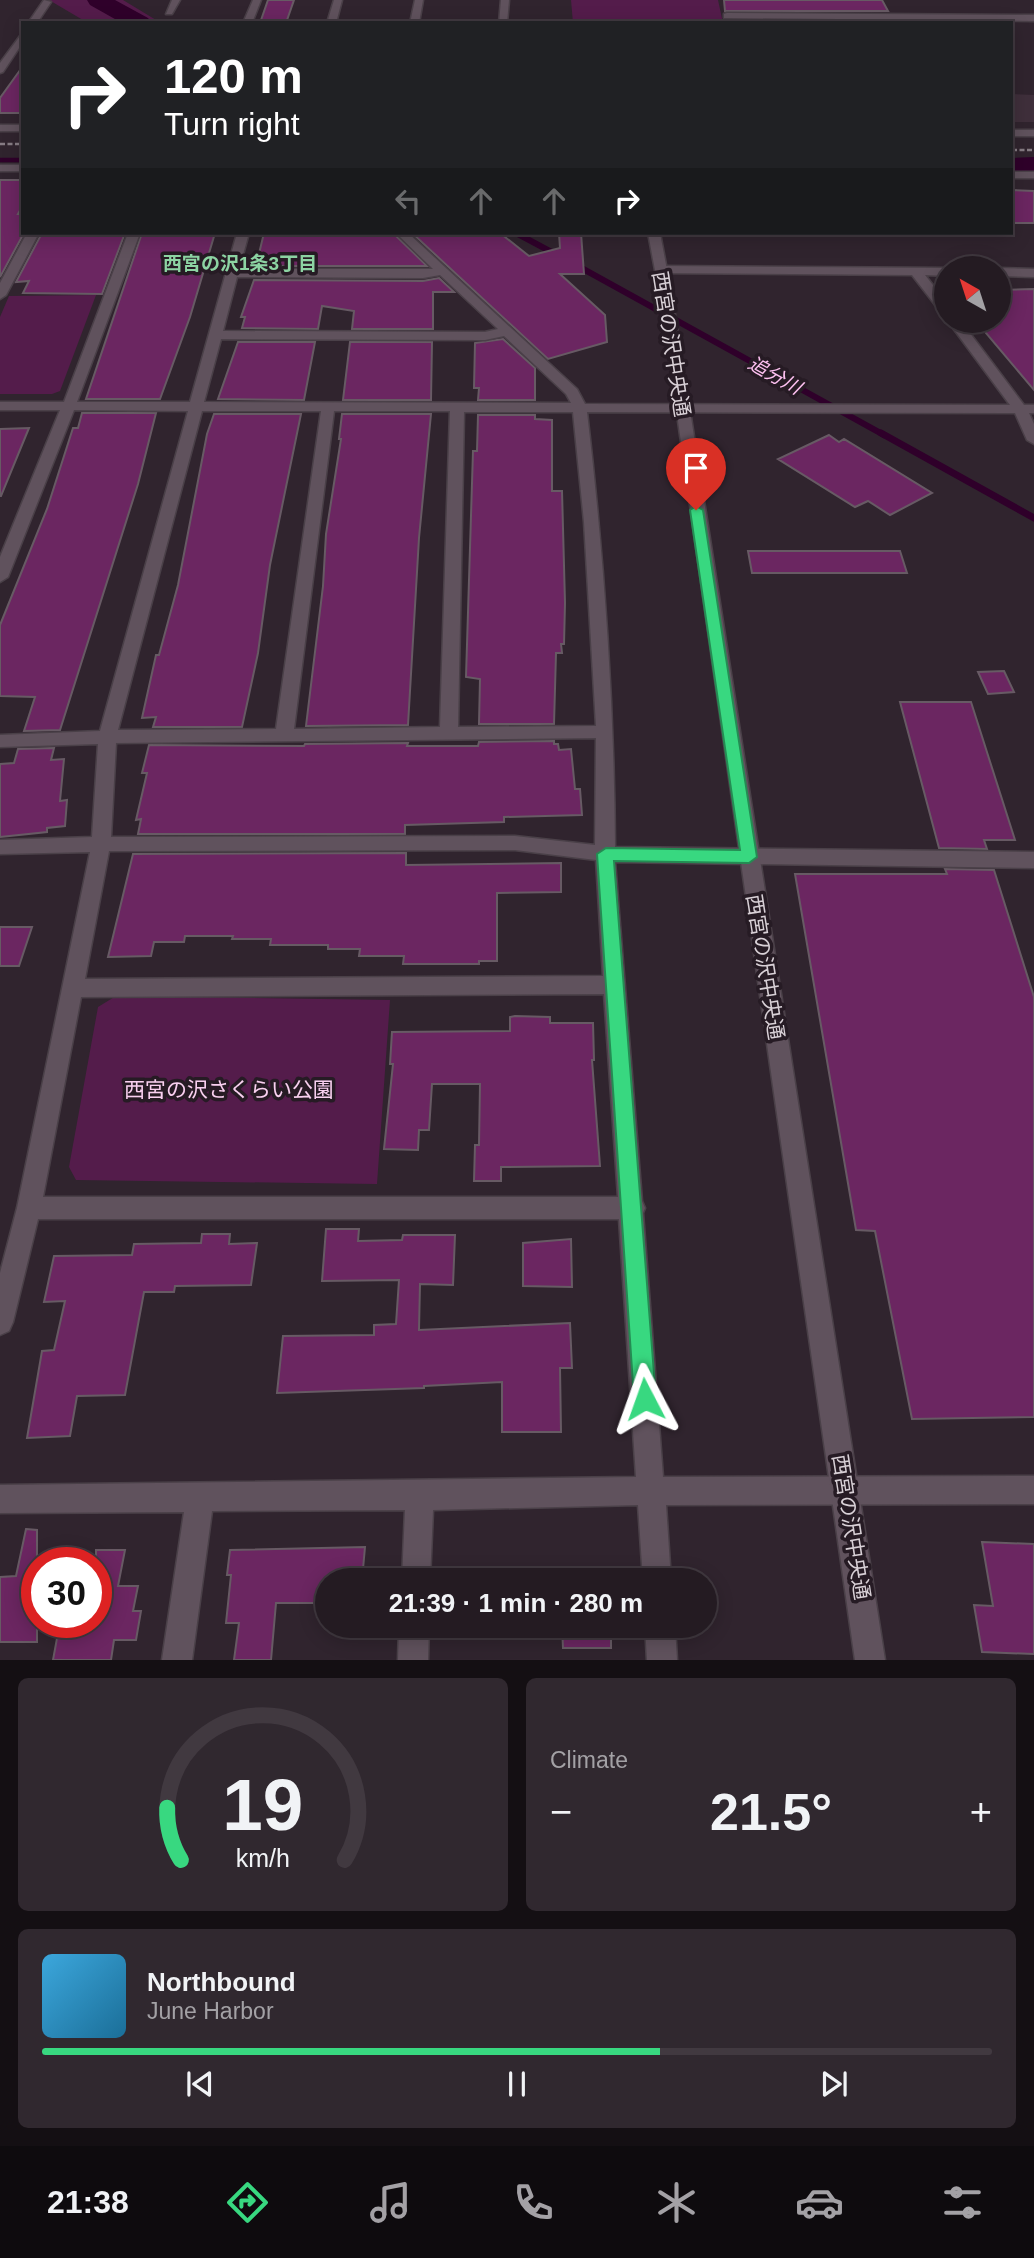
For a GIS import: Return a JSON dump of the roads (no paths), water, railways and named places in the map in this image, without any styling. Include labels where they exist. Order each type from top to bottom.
[{"type":"street","points":[[169,12],[176,0]]},
{"type":"street","points":[[248,21],[257,0]]},
{"type":"street","points":[[332,21],[338,0]]},
{"type":"street","points":[[414,21],[419,0]]},
{"type":"street","points":[[503,21],[505,0]]},
{"type":"street","points":[[33,21],[47,2]]},
{"type":"street","points":[[727,16],[902,13],[1034,18]]},
{"type":"street","points":[[0,70],[18,40]]},
{"type":"street","points":[[0,128],[21,128]]},
{"type":"street","points":[[1013,133],[1034,133]]},
{"type":"street","points":[[0,168],[21,168]]},
{"type":"street","points":[[1013,175],[1034,175]]},
{"type":"street","points":[[0,295],[32,235]]},
{"type":"street","points":[[0,577],[69,406],[133,235]]},
{"type":"street","points":[[0,1322],[29,1208],[101,844],[107,737],[242,235]]},
{"type":"street","points":[[404,235],[572,392],[580,408],[592,522],[606,732],[606,854],[656,1568]]},
{"type":"street","name":"西宮の沢中央通","points":[[654,235],[667,302],[870,1660]]},
{"type":"street","points":[[661,270],[934,272]]},
{"type":"street","points":[[232,273],[423,274],[444,271]]},
{"type":"street","points":[[916,272],[934,295]]},
{"type":"street","points":[[1012,272],[1034,272]]},
{"type":"street","points":[[217,335],[485,336],[507,331]]},
{"type":"street","points":[[964,333],[1027,409],[1034,440]]},
{"type":"street","points":[[0,406],[1027,409]]},
{"type":"street","points":[[284,735],[328,407]]},
{"type":"street","points":[[449,734],[457,408]]},
{"type":"street","points":[[0,741],[107,737],[606,732]]},
{"type":"street","points":[[0,847],[101,844],[515,843],[606,854],[1034,860]]},
{"type":"street","points":[[72,988],[616,985]]},
{"type":"street","points":[[29,1208],[632,1208]]},
{"type":"street","points":[[0,1499],[420,1496],[651,1491],[1034,1490]]},
{"type":"street","points":[[417,1568],[420,1496]]},
{"type":"street","points":[[177,1660],[200,1497]]},
{"type":"street","points":[[413,1660],[414,1638]]},
{"type":"street","points":[[661,1638],[662,1660]]},
{"type":"waterway","points":[[98,0],[136,21]]},
{"type":"waterway","points":[[0,160],[21,160]]},
{"type":"waterway","points":[[1013,166],[1034,166]]},
{"type":"waterway","name":"追分川","points":[[520,235],[557,255]]},
{"type":"waterway","name":"追分川","points":[[576,265],[884,435]]},
{"type":"waterway","name":"追分川","points":[[881,433],[1034,518]]},
{"type":"railway","points":[[0,144],[21,144]]},
{"type":"railway","points":[[1013,150],[1034,150]]},
{"type":"district","name":"西宮の沢1条3丁目","points":[[240,263]]},
{"type":"park label","name":"西宮の沢さくらい公園","points":[[229,1090]]}]
